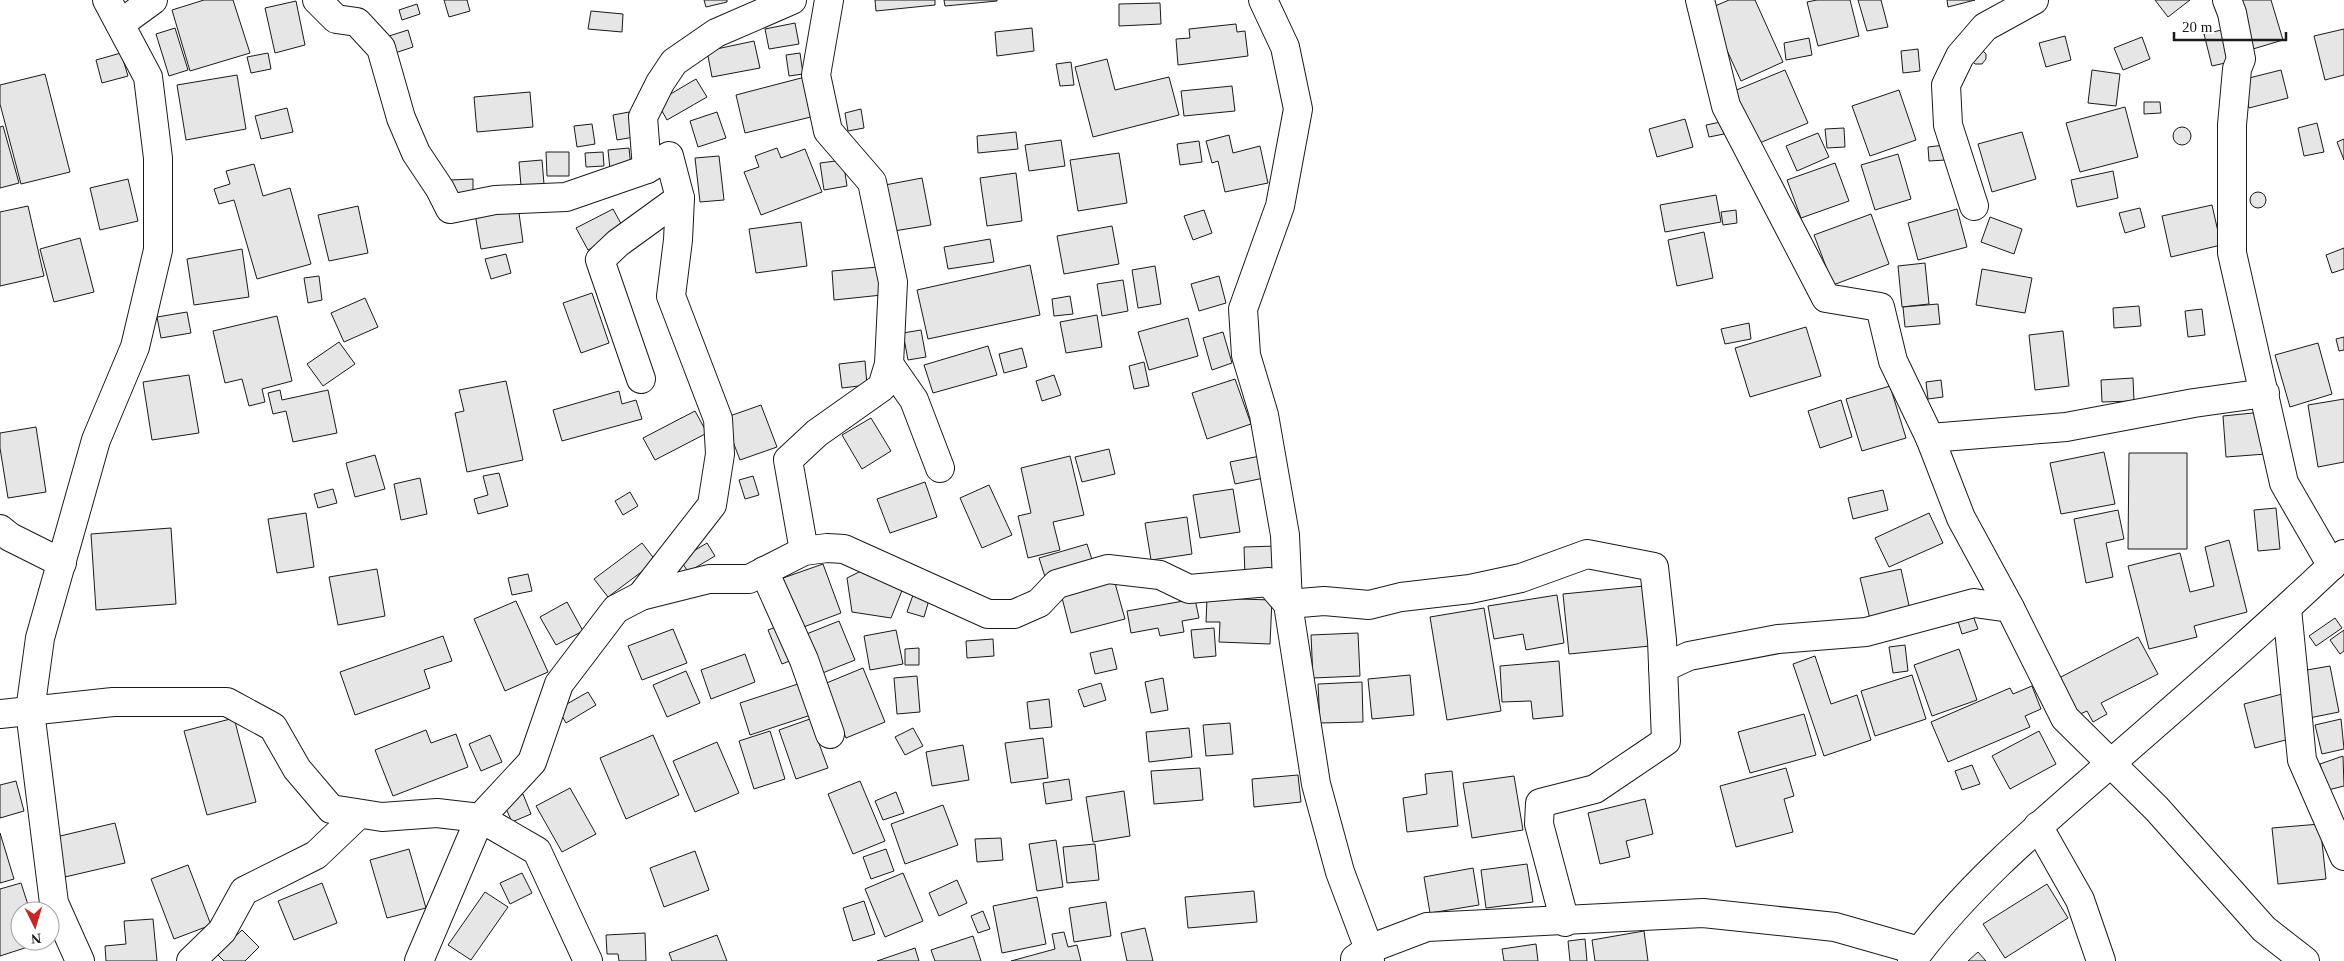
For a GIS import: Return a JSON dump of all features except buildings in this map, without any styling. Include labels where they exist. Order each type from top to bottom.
[{"type":"street","points":[[80,961],[54,903],[30,711],[40,638],[96,440],[135,347],[158,250],[158,158],[148,77],[107,0]]},
{"type":"street","points":[[120,24],[153,0]]},
{"type":"street","points":[[317,0],[336,19],[357,22],[381,48],[401,118],[416,153],[450,209],[495,200],[566,196],[647,169],[670,156],[680,198],[678,240],[671,296],[718,419],[720,454],[712,505],[641,596]]},
{"type":"street","points":[[647,169],[643,117],[660,83],[674,62],[716,33],[792,0]]},
{"type":"street","points":[[804,551],[788,460],[817,434],[882,387],[889,364],[893,282],[872,182],[828,131],[816,75],[829,0]]},
{"type":"street","points":[[1263,0],[1285,47],[1298,109],[1280,206],[1243,309],[1246,355],[1264,415],[1284,534],[1288,604],[1316,784],[1364,957],[1427,927],[1565,922],[1703,912],[1835,927],[1916,956],[1962,899],[2038,826],[2287,609],[2338,560],[2284,483],[2232,253],[2232,125],[2236,69],[2240,59],[2232,13],[2227,0]]},
{"type":"street","points":[[1700,0],[1726,106],[1826,298],[1880,307],[1893,361],[1930,438],[1961,518],[2010,608],[2065,718],[2157,809],[2264,928],[2305,961]]},
{"type":"street","points":[[1974,206],[1948,125],[1946,85],[1960,56],[1985,27],[2034,0]]},
{"type":"street","points":[[641,379],[600,260],[618,243],[680,198]]},
{"type":"street","points":[[889,364],[914,400],[940,468]]},
{"type":"street","points":[[1930,438],[2066,427],[2194,403],[2265,393]]},
{"type":"street","points":[[0,528],[10,537],[62,563]]},
{"type":"street","points":[[419,961],[480,818],[532,762],[559,684],[616,609],[641,596],[709,579],[749,579],[804,551],[827,548],[844,549],[988,614],[1014,614],[1039,603],[1057,584],[1108,569],[1160,575],[1189,589],[1269,582],[1288,604]]},
{"type":"street","points":[[1288,604],[1324,601],[1369,605],[1401,597],[1470,589],[1521,578],[1587,554],[1654,567],[1664,668],[1666,741],[1595,789],[1540,803],[1539,824],[1565,922]]},
{"type":"street","points":[[764,571],[804,660],[830,734]]},
{"type":"street","points":[[1664,668],[1689,656],[1778,639],[1866,632],[1974,603],[2010,608]]},
{"type":"street","points":[[2287,609],[2302,760],[2344,856]]},
{"type":"street","points":[[0,714],[113,702],[227,702],[273,727],[297,769],[331,809],[382,817],[437,813],[480,818],[536,851],[588,961]]},
{"type":"street","points":[[191,961],[222,931],[244,891],[316,855],[359,814]]},
{"type":"street","points":[[2038,826],[2080,900],[2101,961]]}]
